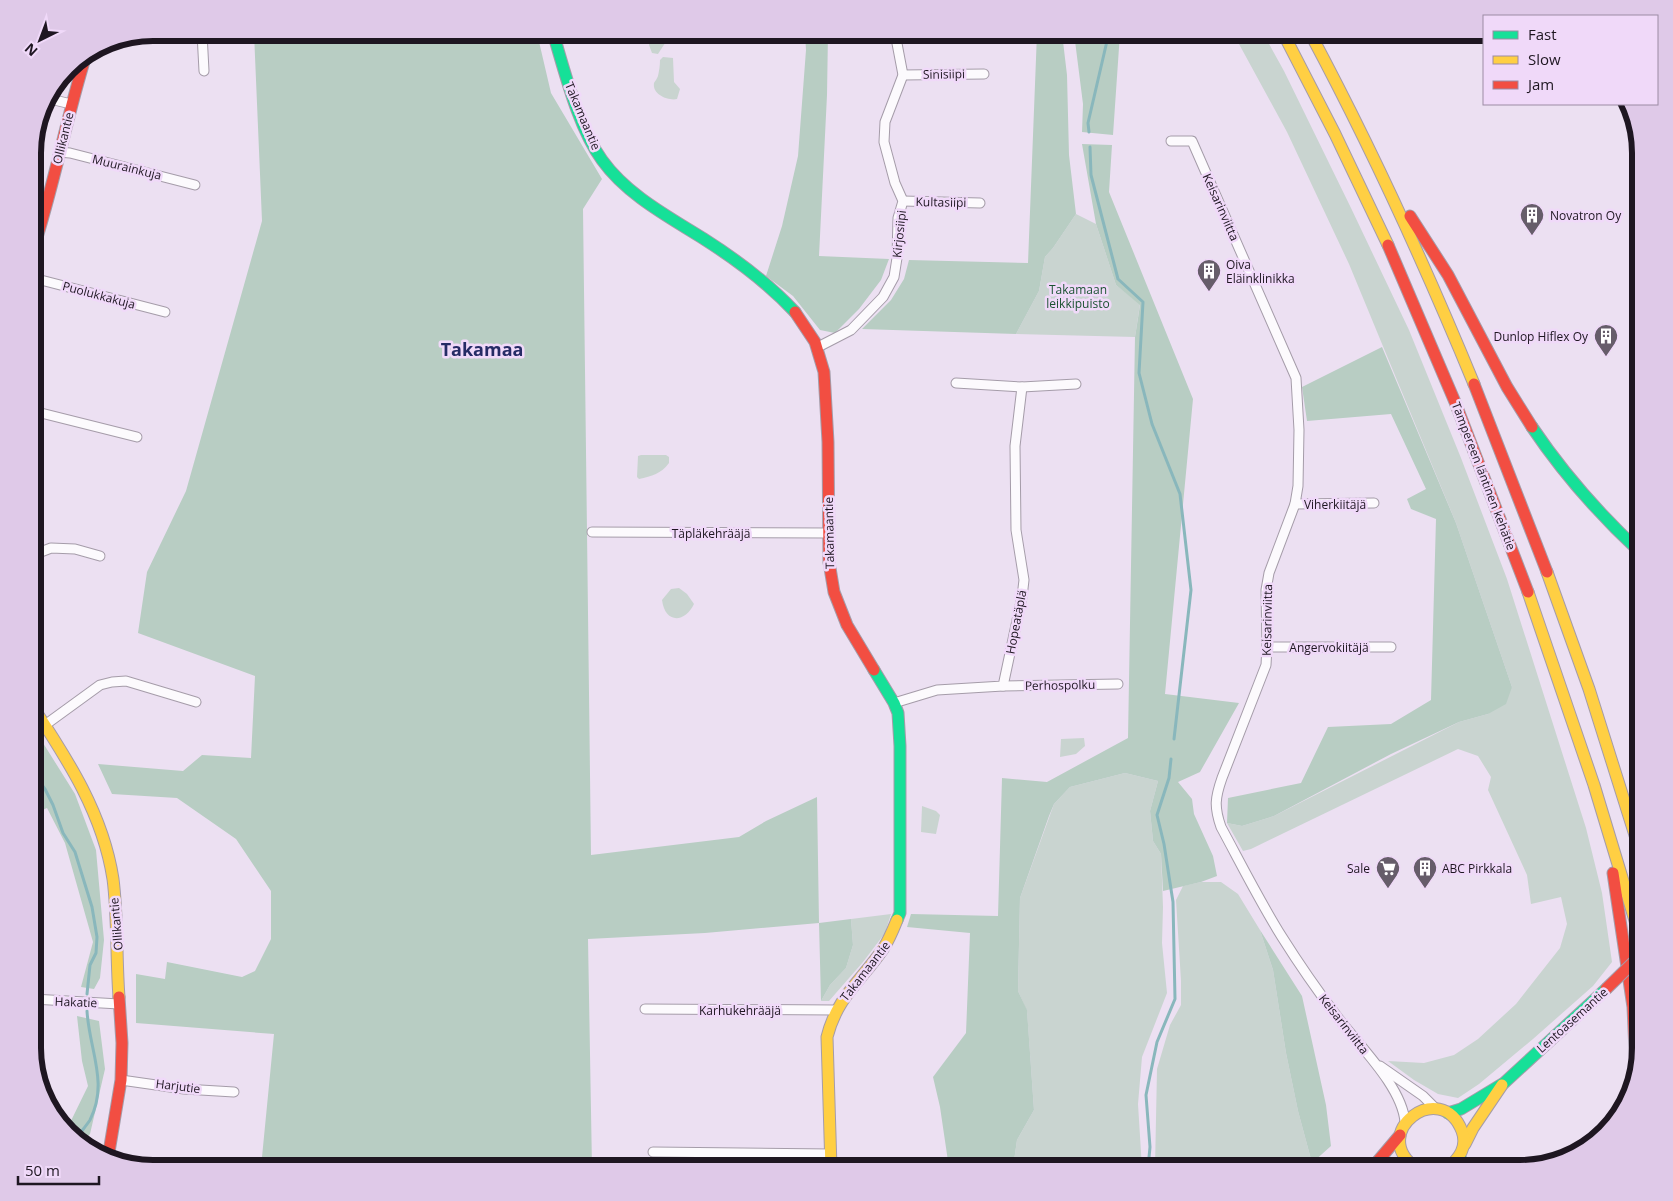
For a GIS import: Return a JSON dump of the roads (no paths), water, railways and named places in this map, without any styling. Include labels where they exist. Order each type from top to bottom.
[{"type":"main road","name":"Takamaantie","points":[[556,41],[575,102],[592,144],[604,162],[622,182],[643,199],[776,290],[797,313],[818,347],[826,376],[829,574],[838,606],[894,703],[898,713],[900,746],[900,912],[884,948],[855,982],[831,1020],[827,1038],[831,1160]]},
{"type":"main road","name":"Tampereen läntinen kehätie","points":[[1288,41],[1305,72],[1392,255],[1442,368],[1492,493],[1538,619],[1604,811],[1632,909]]},
{"type":"main road","name":"Tampereen läntinen kehätie","points":[[1314,41],[1369,150],[1462,356],[1514,484],[1568,629],[1632,822]]},
{"type":"main road","name":"Ollikantie","points":[[41,219],[47,206],[71,104],[83,66]]},
{"type":"main road","points":[[1369,150],[1452,283],[1527,419],[1585,497],[1602,517],[1632,545]]},
{"type":"main road","name":"Ollikantie","points":[[41,719],[91,805],[105,844],[111,875],[117,925],[122,1046],[121,1080],[109,1151]]},
{"type":"main road","points":[[1604,811],[1632,999]]},
{"type":"main road","name":"Lentoasemantie","points":[[1448,1113],[1461,1109],[1504,1083],[1632,964]]},
{"type":"main road","name":"Lentoasemantie","points":[[1462,1152],[1470,1132],[1492,1103],[1504,1083]]},
{"type":"main road","points":[[1379,1160],[1400,1135],[1405,1122],[1418,1112],[1435,1108],[1454,1117],[1462,1127],[1465,1140],[1462,1152],[1464,1160]]},
{"type":"main road","points":[[1400,1135],[1403,1154],[1407,1160]]},
{"type":"main road","points":[[1455,1160],[1462,1152]]},
{"type":"street","points":[[202,41],[204,71]]},
{"type":"street","points":[[897,41],[903,75]]},
{"type":"street","name":"Sinisiipi","points":[[903,75],[984,74]]},
{"type":"street","name":"Kirjosiipi","points":[[818,347],[852,330],[883,297],[894,277],[897,258],[898,218],[903,201],[895,184],[884,142],[885,122],[903,75]]},
{"type":"street","points":[[55,100],[71,104]]},
{"type":"street","name":"Keisarinviitta","points":[[1171,141],[1192,141],[1296,378],[1300,456],[1298,486],[1295,504],[1268,573],[1266,590],[1266,665],[1216,796],[1216,811],[1220,827],[1282,937],[1337,1016],[1374,1062],[1400,1102],[1405,1122]]},
{"type":"street","name":"Muurainkuja","points":[[59,152],[70,153],[195,184]]},
{"type":"street","name":"Kultasiipi","points":[[903,201],[980,203]]},
{"type":"street","name":"Puolukkakuja","points":[[41,280],[165,312]]},
{"type":"street","points":[[956,383],[1022,388],[1076,384]]},
{"type":"street","name":"Hopeatäplä","points":[[1003,686],[1024,580],[1016,530],[1015,446],[1022,388]]},
{"type":"street","points":[[41,413],[137,437]]},
{"type":"street","name":"Viherkiitäjä","points":[[1295,504],[1374,503]]},
{"type":"street","name":"Täpläkehrääjä","points":[[592,532],[829,533]]},
{"type":"street","points":[[41,552],[51,548],[75,549],[100,556]]},
{"type":"street","name":"Angervokiitäjä","points":[[1267,647],[1391,647]]},
{"type":"street","points":[[45,725],[100,685],[112,682],[126,681],[196,702]]},
{"type":"street","name":"Perhospolku","points":[[1003,686],[1118,684]]},
{"type":"street","points":[[894,703],[937,690],[1003,686]]},
{"type":"street","name":"Hakatie","points":[[41,999],[119,1004]]},
{"type":"street","name":"Karhukehrääjä","points":[[645,1010],[836,1010]]},
{"type":"street","name":"Keisarinviitta","points":[[1374,1062],[1423,1096],[1435,1108]]},
{"type":"street","name":"Harjutie","points":[[121,1080],[184,1089],[234,1092]]},
{"type":"street","points":[[654,1152],[831,1154]]},
{"type":"waterway","points":[[1089,132],[1088,123],[1107,41]]},
{"type":"waterway","points":[[1090,147],[1091,175],[1118,279],[1143,302],[1139,373],[1152,424],[1180,494],[1191,590],[1174,739]]},
{"type":"waterway","points":[[1149,1160],[1150,1147],[1146,1095],[1157,1042],[1175,999],[1173,902],[1164,844],[1157,815],[1169,778],[1171,759]]},
{"type":"waterway","points":[[41,783],[53,805],[63,833],[75,852],[92,907],[97,937],[96,953],[90,965],[87,994]]},
{"type":"waterway","points":[[80,1133],[90,1120],[98,1093],[98,1079],[87,1011]]},
{"type":"place","name":"Novatron Oy","points":[[1532,236]]},
{"type":"place","name":"Oiva Eläinklinikka","points":[[1209,292]]},
{"type":"place","name":"Dunlop Hiflex Oy","points":[[1606,357]]},
{"type":"place","name":"Sale","points":[[1388,889]]},
{"type":"place","name":"ABC Pirkkala","points":[[1425,889]]},
{"type":"district","name":"Takamaa","points":[[482,349]]},
{"type":"park label","name":"Takamaan leikkipuisto","points":[[1078,296]]}]
